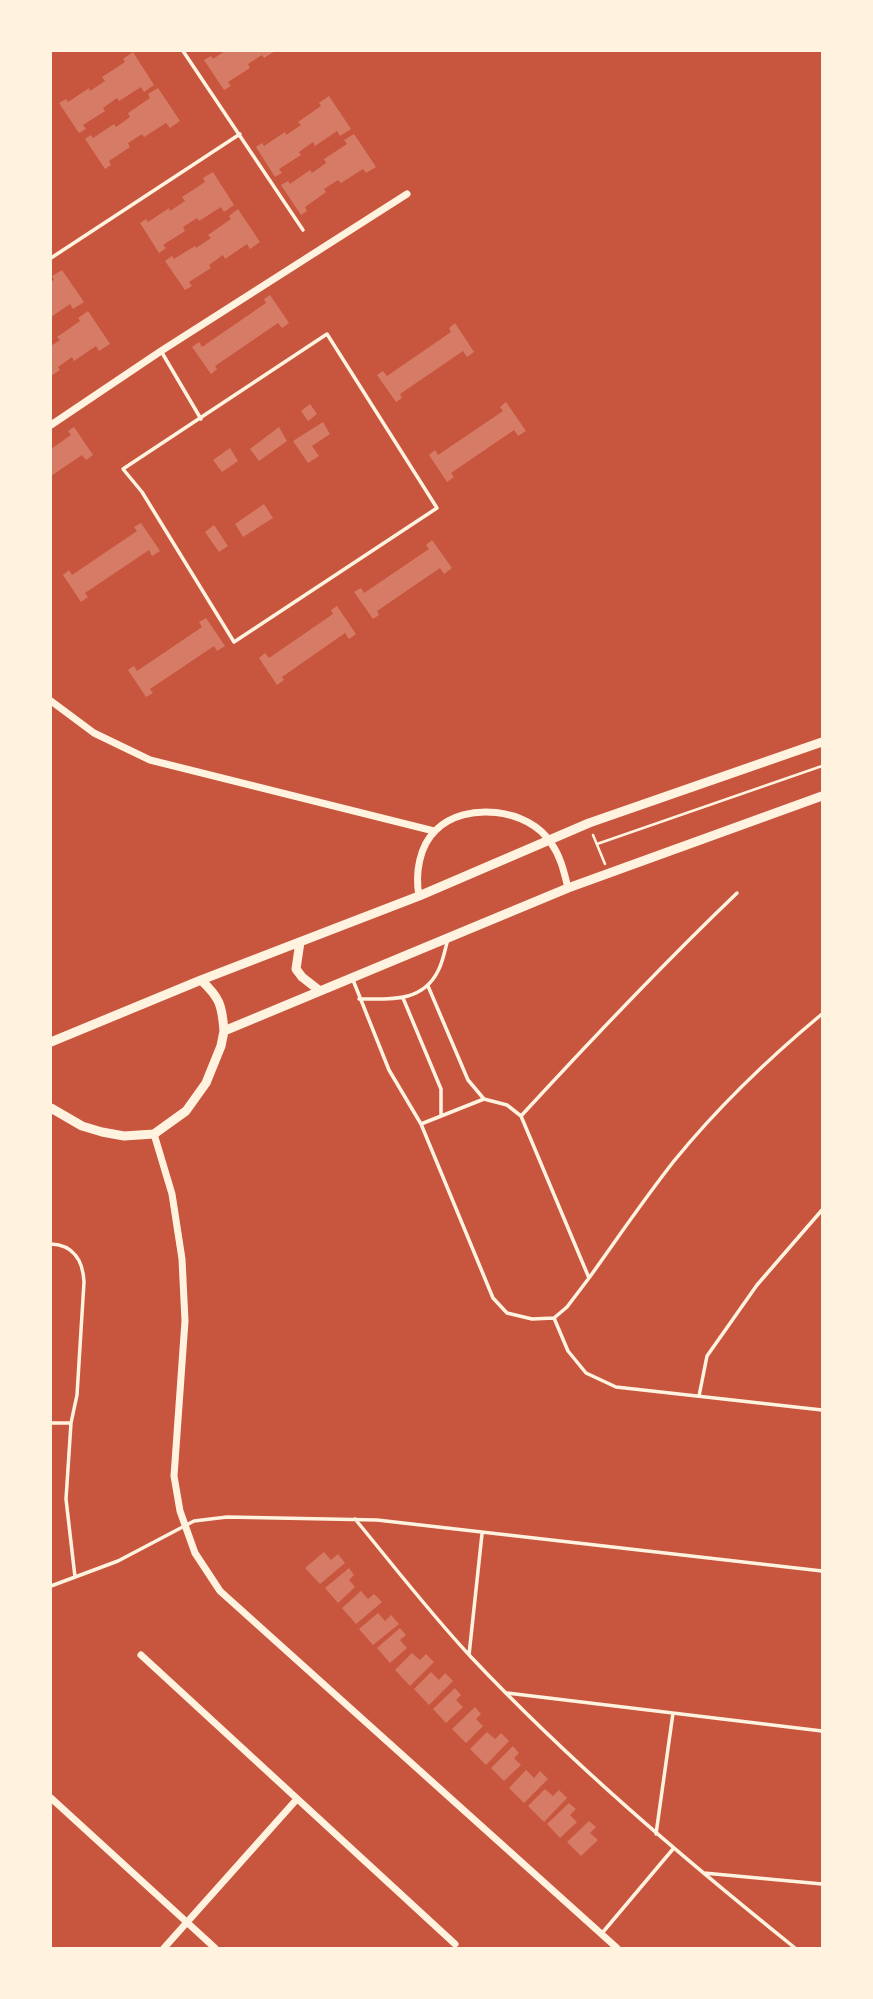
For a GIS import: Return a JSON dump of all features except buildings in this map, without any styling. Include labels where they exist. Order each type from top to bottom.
[{"type":"street","points":[[51,425],[161,351],[407,194]]},
{"type":"street","points":[[51,701],[94,733],[150,760],[434,831]]},
{"type":"street","points":[[51,1042],[201,980],[419,896],[589,823],[822,742]]},
{"type":"street","points":[[224,1031],[568,888],[822,796]]},
{"type":"street","points":[[419,896],[416,878],[421,856],[434,831],[451,819],[480,813],[506,813],[530,823],[550,841],[563,864],[568,888]]},
{"type":"street","points":[[300,942],[296,969],[320,991]]},
{"type":"street","points":[[51,1108],[82,1126],[124,1136],[154,1134],[186,1111],[206,1083],[224,1031],[216,995],[201,980]]},
{"type":"street","points":[[154,1134],[172,1194],[182,1259],[185,1321],[174,1476],[180,1511],[195,1553],[220,1591],[617,1948]]},
{"type":"street","points":[[141,1655],[456,1944]]},
{"type":"street","points":[[51,1798],[215,1948]]},
{"type":"street","points":[[164,1948],[297,1800]]},
{"type":"lane","points":[[183,51],[303,230]]},
{"type":"lane","points":[[51,258],[240,134]]},
{"type":"lane","points":[[327,334],[437,509],[234,642],[142,492],[124,469],[201,419],[327,334]]},
{"type":"lane","points":[[161,351],[201,419]]},
{"type":"lane","points":[[521,1116],[636,993],[737,893]]},
{"type":"lane","points":[[359,999],[416,995],[428,986],[438,971],[448,938]]},
{"type":"lane","points":[[352,978],[389,1070],[421,1124],[493,1298],[506,1313],[532,1319],[554,1318],[567,1307],[674,1161],[732,1097],[787,1043],[822,1014]]},
{"type":"lane","points":[[428,986],[468,1080],[484,1099],[507,1105],[521,1116],[589,1278]]},
{"type":"lane","points":[[403,998],[441,1089],[441,1116]]},
{"type":"lane","points":[[421,1124],[484,1099]]},
{"type":"lane","points":[[699,1396],[707,1356],[757,1285],[822,1210]]},
{"type":"lane","points":[[51,1244],[60,1244],[75,1252],[83,1267],[85,1282],[66,1499],[75,1577]]},
{"type":"lane","points":[[554,1318],[568,1351],[586,1373],[616,1387],[822,1410]]},
{"type":"lane","points":[[51,1423],[71,1423]]},
{"type":"lane","points":[[51,1586],[118,1561],[194,1521],[227,1517],[355,1518],[822,1571]]},
{"type":"lane","points":[[355,1518],[469,1655],[556,1743],[673,1849],[795,1948]]},
{"type":"lane","points":[[469,1655],[482,1534]]},
{"type":"lane","points":[[505,1693],[822,1731]]},
{"type":"lane","points":[[656,1834],[673,1713]]},
{"type":"lane","points":[[601,1934],[673,1849]]},
{"type":"lane","points":[[702,1873],[822,1884]]},
{"type":"path","points":[[597,844],[822,766]]},
{"type":"path","points":[[589,823],[609,874]]}]
